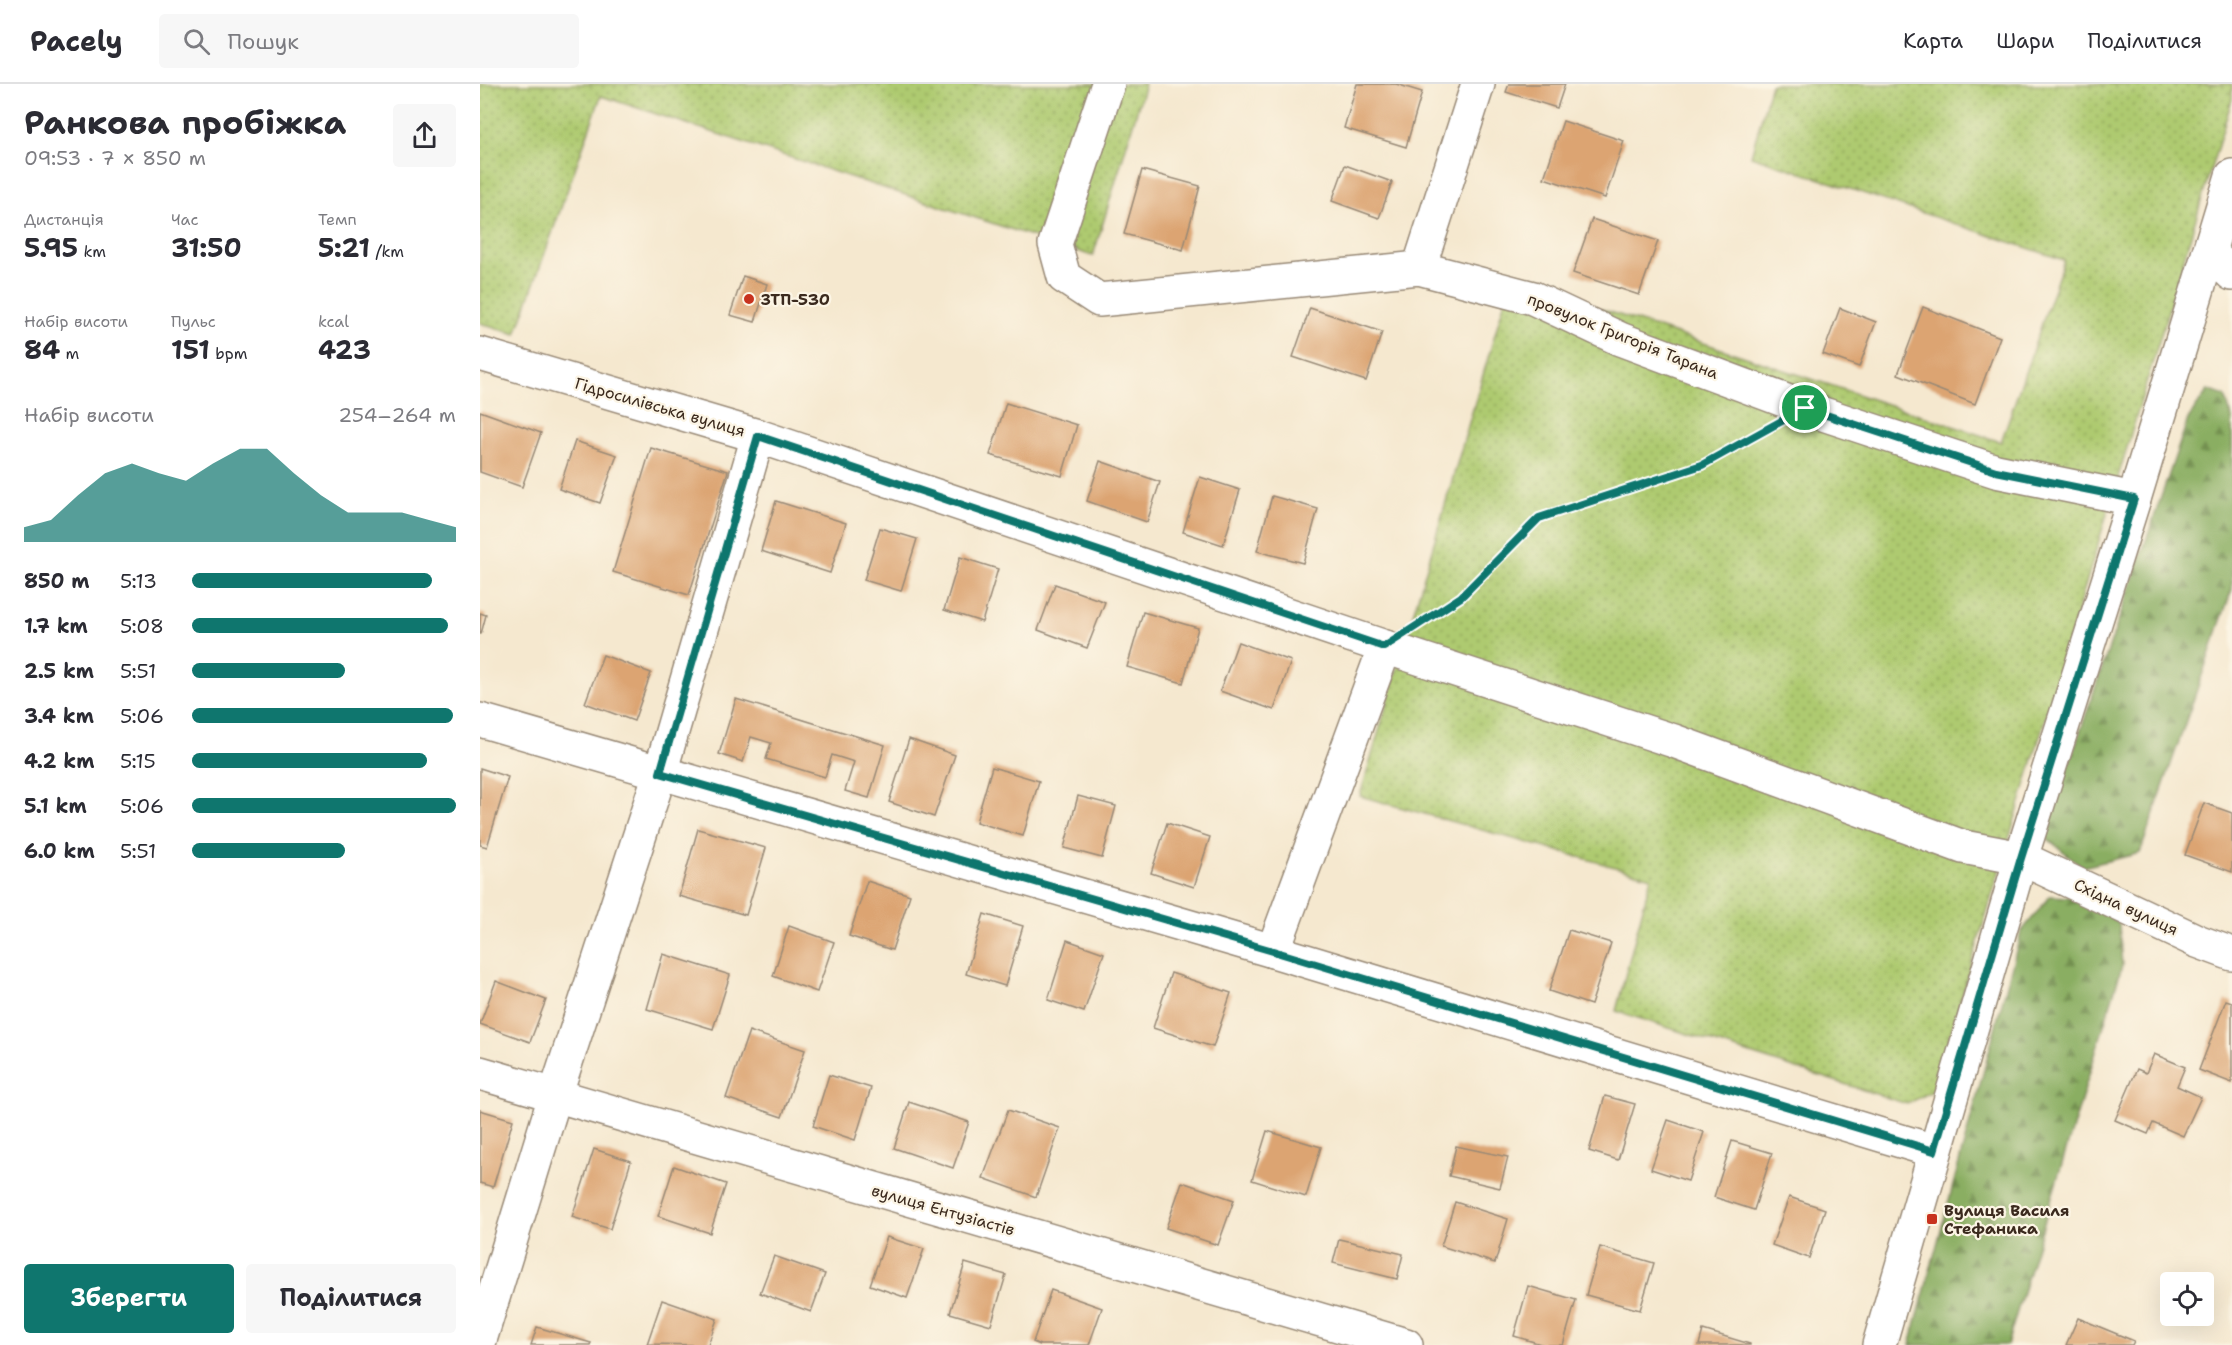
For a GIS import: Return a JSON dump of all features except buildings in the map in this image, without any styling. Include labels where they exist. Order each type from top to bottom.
[{"type":"street","name":"провулок Григорія Тарана","points":[[1108,84],[1055,244],[1064,277],[1099,300],[1419,268],[1533,298],[1620,339],[1805,408],[1996,471],[2134,499]]},
{"type":"street","points":[[1419,268],[1478,84]]},
{"type":"street","points":[[1879,1345],[2021,858],[2134,499],[2221,263],[2232,177]]},
{"type":"street","name":"Гідросилівська вулиця","points":[[480,354],[758,436],[1384,647],[1674,741],[1963,847],[2021,858]]},
{"type":"street","points":[[480,1340],[555,1096],[660,773],[758,436]]},
{"type":"street","points":[[1273,951],[1384,647]]},
{"type":"street","points":[[480,720],[1273,951],[1934,1151]]},
{"type":"street","name":"Східна вулиця","points":[[2021,858],[2197,941],[2232,954]]},
{"type":"street","name":"вулиця Ентузіастів","points":[[480,1073],[1406,1345]]},
{"type":"path","points":[[1384,647],[1461,597],[1539,518],[1702,465],[1805,408]]},
{"type":"green space","points":[[480,84],[1145,84],[1093,256],[601,96],[516,334],[480,323]]},
{"type":"green space","points":[[1771,84],[2232,84],[2232,99],[1933,1091],[1907,1104],[1616,1011],[1651,877],[1360,796],[1511,279],[2001,442],[2064,260],[1751,156]]},
{"type":"green space","points":[[2208,390],[2225,396],[2232,418],[2232,589],[2140,853],[2083,867],[2044,836],[2188,419]]},
{"type":"green space","points":[[2050,896],[2088,898],[2119,924],[2122,966],[2007,1345],[1910,1345],[2021,932]]},
{"type":"place","name":"ЗТП-530","points":[[749,299]]},
{"type":"place","name":"Вулиця Василя Стефаника","points":[[1932,1219]]},
{"type":"route","points":[[1805,408],[1996,471],[2134,499],[2021,858],[1934,1151],[1273,951],[660,773],[758,436],[1384,647],[1461,597],[1539,518],[1702,465],[1805,408]]}]
